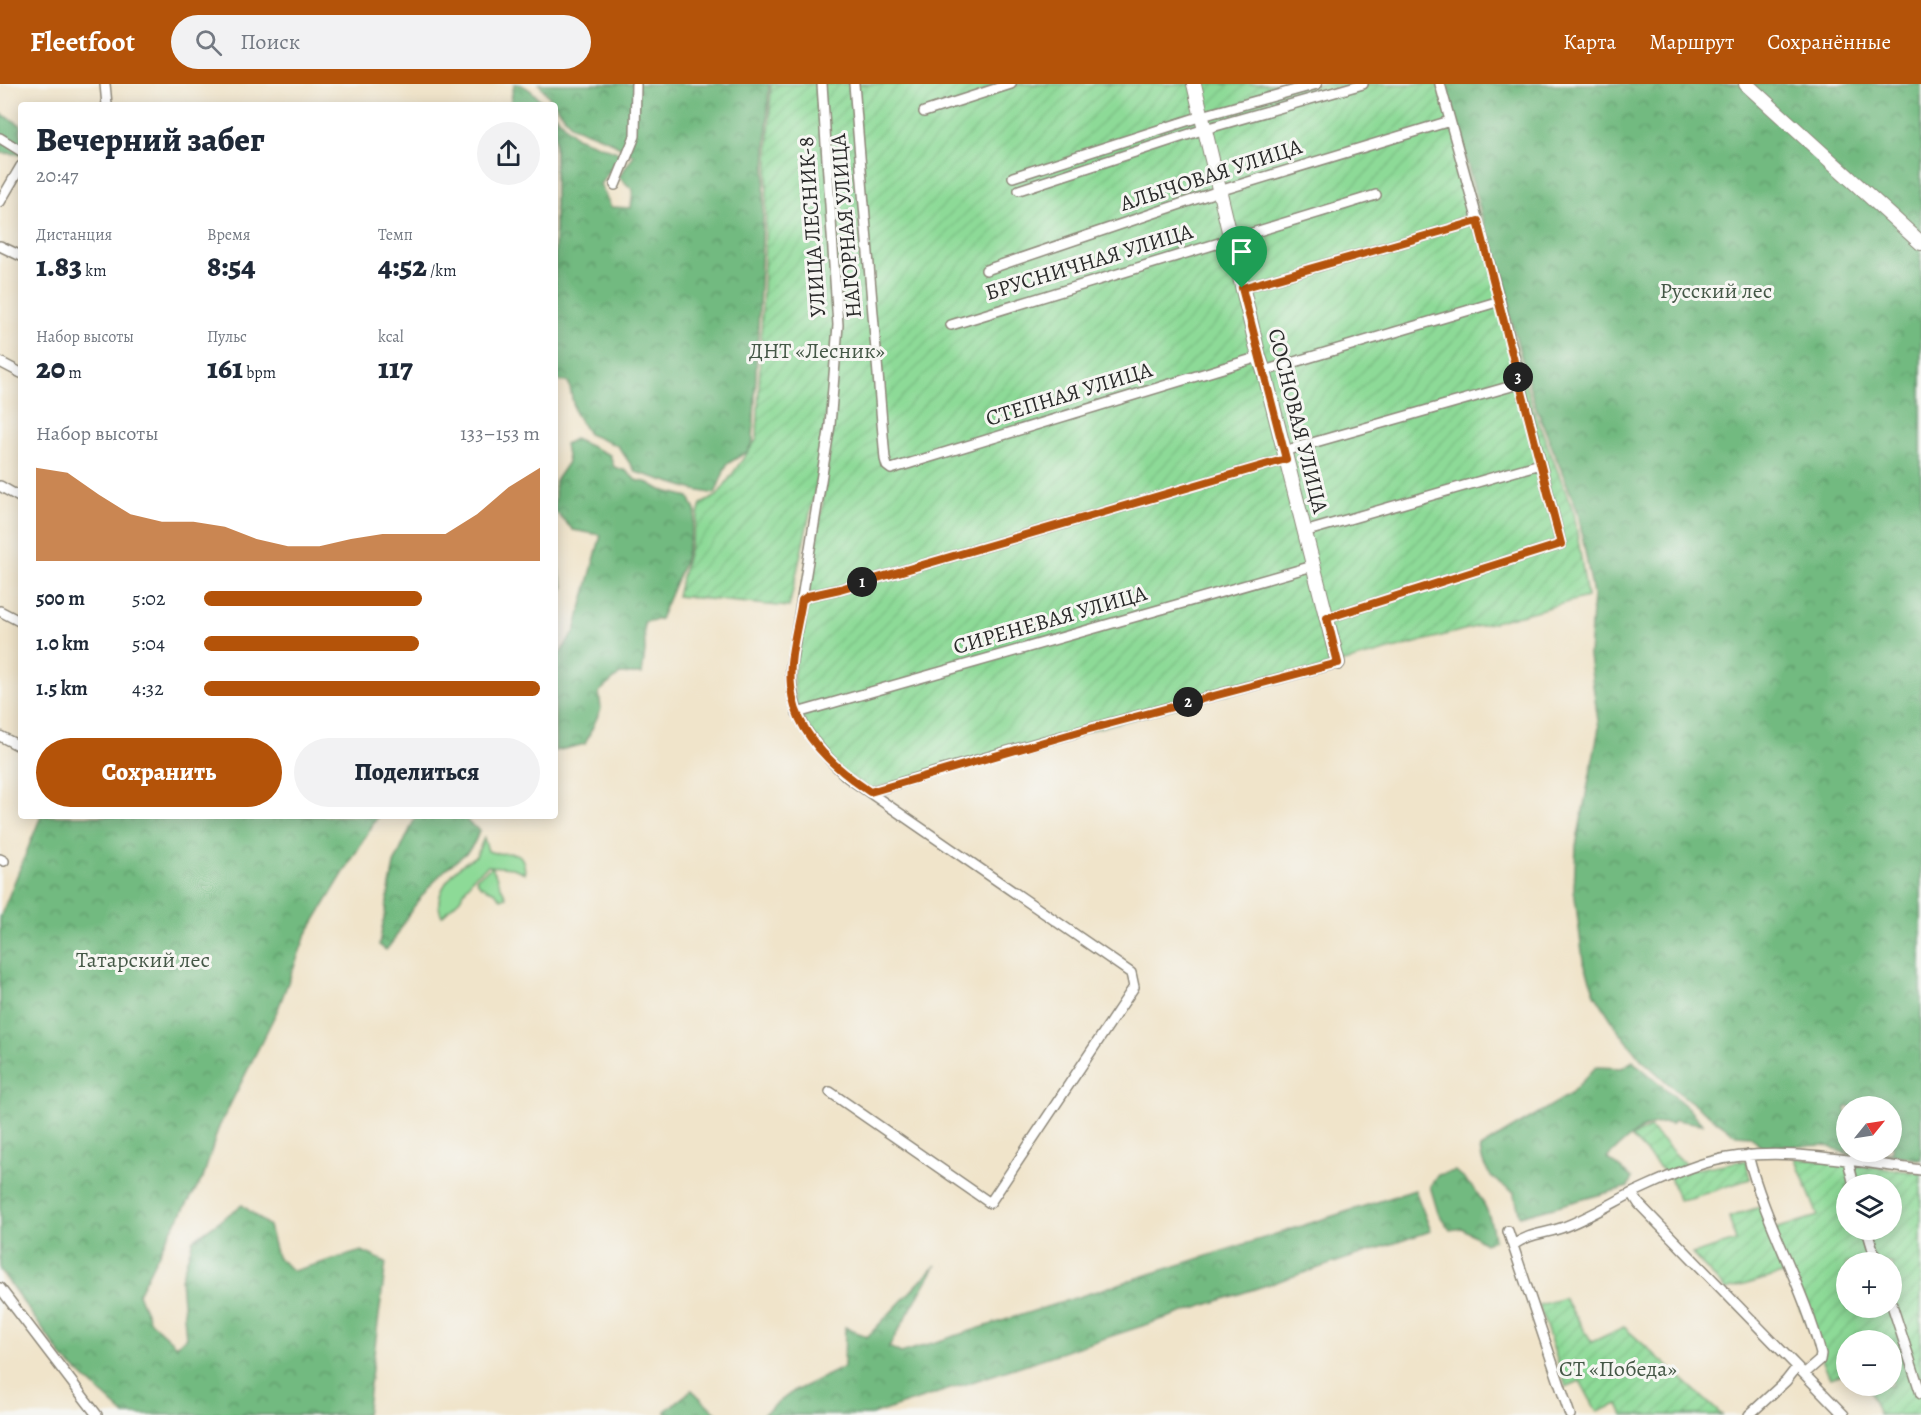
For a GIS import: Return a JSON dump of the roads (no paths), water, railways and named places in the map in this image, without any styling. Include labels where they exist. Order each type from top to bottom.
[{"type":"street","points":[[105,84],[107,102]]},
{"type":"street","points":[[615,185],[636,136],[636,84]]},
{"type":"street","name":"УЛИЦА ЛЕСНИК-8","points":[[822,84],[838,325],[830,426],[791,666],[790,685],[797,713],[810,736],[847,777],[1131,973],[1134,987],[990,1203],[830,1092]]},
{"type":"street","name":"НАГОРНАЯ УЛИЦА","points":[[854,84],[885,459],[887,466],[891,469]]},
{"type":"street","points":[[924,112],[1011,84]]},
{"type":"street","name":"СОСНОВАЯ УЛИЦА","points":[[1194,84],[1259,357],[1338,663]]},
{"type":"street","points":[[1018,189],[1317,84]]},
{"type":"street","points":[[1013,177],[1203,123],[1363,84]]},
{"type":"street","points":[[1327,618],[1561,544],[1500,301],[1440,84]]},
{"type":"street","points":[[1746,84],[1921,243]]},
{"type":"street","name":"АЛЫЧОВАЯ УЛИЦА","points":[[986,270],[1220,191],[1450,121]]},
{"type":"street","points":[[0,138],[18,149]]},
{"type":"street","points":[[0,202],[18,171]]},
{"type":"street","name":"БРУСНИЧНАЯ УЛИЦА","points":[[951,325],[1376,195]]},
{"type":"street","points":[[1242,288],[1478,221]]},
{"type":"street","points":[[0,246],[18,255]]},
{"type":"street","points":[[1264,371],[1500,301]]},
{"type":"street","name":"СТЕПНАЯ УЛИЦА","points":[[891,469],[1259,357]]},
{"type":"street","points":[[0,362],[18,371]]},
{"type":"street","points":[[802,600],[808,596],[840,589],[1519,384]]},
{"type":"street","points":[[1304,532],[1540,464]]},
{"type":"street","points":[[0,486],[18,496]]},
{"type":"street","name":"СИРЕНЕВАЯ УЛИЦА","points":[[797,713],[1313,566]]},
{"type":"street","points":[[0,611],[18,620]]},
{"type":"street","points":[[870,792],[1101,726],[1338,663]]},
{"type":"street","points":[[0,736],[18,745]]},
{"type":"street","points":[[1513,1245],[1536,1233],[1558,1229],[1583,1219],[1632,1193],[1710,1161],[1748,1155],[1792,1155],[1836,1160]]},
{"type":"street","points":[[1748,1155],[1754,1177],[1805,1304],[1821,1354],[1820,1360],[1804,1374]]},
{"type":"street","points":[[1856,1162],[1921,1170]]},
{"type":"street","points":[[1632,1193],[1639,1204],[1844,1415]]},
{"type":"street","points":[[1508,1230],[1570,1415]]},
{"type":"street","points":[[0,1288],[98,1415]]},
{"type":"street","points":[[1896,1318],[1921,1394]]},
{"type":"street","points":[[1749,1415],[1786,1381],[1797,1367]]},
{"type":"park label","name":"Русский лес","points":[[1716,291]]},
{"type":"park label","name":"ДНТ «Лесник»","points":[[817,351]]},
{"type":"park label","name":"Татарский лес","points":[[143,960]]},
{"type":"park label","name":"СТ «Победа»","points":[[1618,1369]]}]
